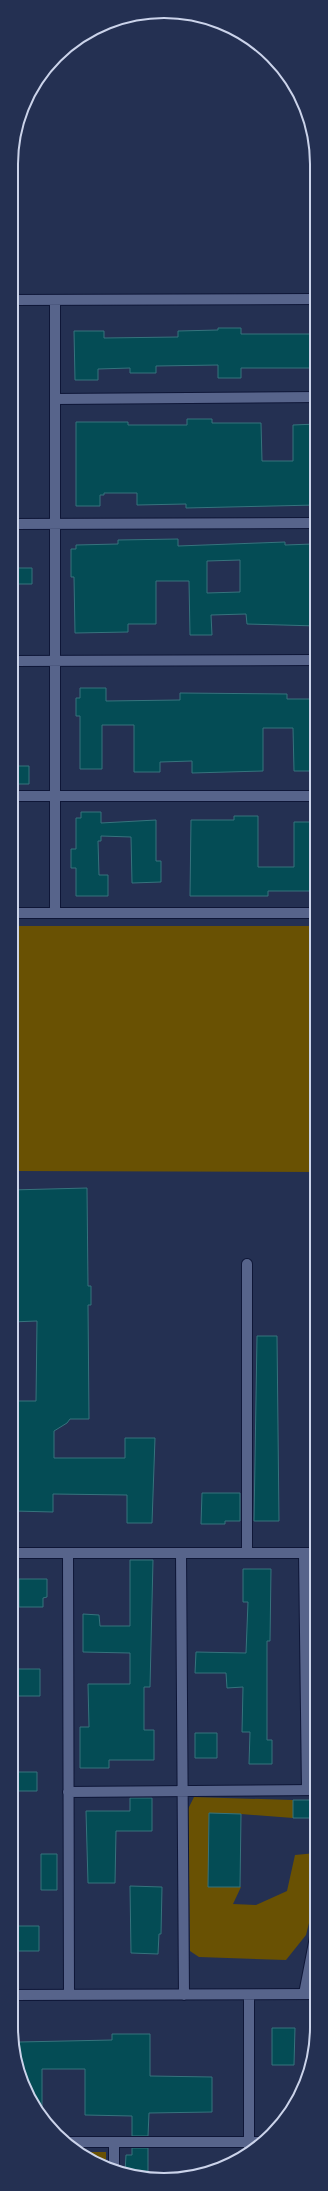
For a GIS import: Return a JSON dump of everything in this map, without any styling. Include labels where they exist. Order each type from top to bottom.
[{"type":"street","points":[[18,300],[310,299]]},
{"type":"street","points":[[54,913],[55,300]]},
{"type":"street","points":[[55,399],[310,397]]},
{"type":"street","points":[[18,524],[310,523]]},
{"type":"street","points":[[18,661],[310,660]]},
{"type":"street","points":[[18,796],[310,796]]},
{"type":"street","points":[[18,913],[310,913]]},
{"type":"street","points":[[247,1264],[247,1553]]},
{"type":"street","points":[[18,1553],[310,1553]]},
{"type":"street","points":[[68,1553],[69,1995]]},
{"type":"street","points":[[181,1553],[184,1995]]},
{"type":"street","points":[[304,1553],[310,1731]]},
{"type":"street","points":[[68,1792],[310,1790]]},
{"type":"street","points":[[304,1994],[310,1963]]},
{"type":"street","points":[[18,1995],[310,1994]]},
{"type":"street","points":[[249,1995],[249,2146]]},
{"type":"street","points":[[74,2142],[247,2147]]},
{"type":"street","points":[[114,2142],[114,2164]]},
{"type":"shaded area","points":[[18,926],[310,926],[310,1172],[18,1171]]},
{"type":"shaded area","points":[[194,1797],[293,1800],[293,1818],[241,1814],[209,1814],[208,1887],[241,1887],[233,1904],[256,1905],[287,1891],[295,1855],[310,1854],[310,1919],[306,1935],[286,1960],[199,1957],[190,1951],[188,1809]]},
{"type":"shaded area","points":[[89,2152],[106,2152],[106,2161]]},
{"type":"building","points":[[218,328],[241,328],[241,334],[310,334],[310,368],[241,368],[241,378],[218,378],[218,365],[156,366],[156,373],[130,373],[130,368],[98,369],[98,380],[75,380],[74,331],[104,331],[104,338],[178,337],[178,331],[218,330]]},
{"type":"building","points":[[187,419],[212,419],[212,423],[261,423],[262,461],[293,461],[293,425],[310,424],[310,505],[186,508],[186,504],[137,505],[137,493],[104,493],[104,495],[100,495],[100,506],[76,506],[76,422],[128,422],[128,425],[187,425]]},
{"type":"building","points":[[178,539],[178,546],[285,542],[285,545],[310,544],[310,626],[247,624],[246,614],[211,615],[212,635],[190,635],[189,581],[156,581],[156,624],[128,624],[128,632],[75,633],[74,577],[71,577],[71,549],[76,549],[76,545],[118,544],[118,540]],"holes":[[[240,560],[240,592],[207,593],[207,561]]]},
{"type":"building","points":[[18,568],[32,568],[32,584],[18,584]]},
{"type":"building","points":[[80,688],[106,688],[106,701],[180,700],[180,693],[287,694],[287,699],[310,699],[310,771],[294,771],[293,728],[263,728],[263,771],[192,773],[192,761],[160,762],[160,772],[134,772],[134,725],[102,725],[102,769],[80,769],[80,716],[76,716],[76,698],[80,698]]},
{"type":"building","points":[[18,766],[29,766],[29,784],[18,784]]},
{"type":"building","points":[[81,812],[101,812],[101,823],[156,820],[156,861],[161,861],[161,882],[132,883],[131,837],[101,836],[101,841],[98,841],[99,875],[108,875],[108,896],[76,896],[76,868],[71,868],[71,849],[76,849],[76,818],[81,818]]},
{"type":"building","points":[[234,816],[258,816],[258,867],[294,867],[294,822],[310,822],[310,891],[268,891],[268,896],[190,896],[191,820],[234,820]]},
{"type":"building","points":[[87,1188],[88,1286],[91,1286],[91,1305],[88,1305],[89,1419],[70,1419],[67,1423],[54,1431],[54,1458],[125,1458],[125,1438],[155,1438],[152,1523],[127,1523],[127,1495],[53,1494],[53,1512],[18,1511],[18,1401],[36,1401],[37,1321],[18,1322],[18,1190]]},
{"type":"building","points":[[257,1336],[277,1336],[279,1521],[254,1521]]},
{"type":"building","points":[[202,1493],[240,1493],[240,1521],[225,1521],[225,1524],[201,1524]]},
{"type":"building","points":[[130,1560],[153,1560],[150,1687],[144,1687],[144,1730],[154,1730],[154,1760],[109,1760],[109,1768],[80,1768],[80,1727],[89,1727],[88,1684],[130,1684],[130,1653],[83,1652],[83,1614],[99,1615],[100,1626],[130,1626]]},
{"type":"building","points":[[243,1569],[271,1569],[270,1641],[267,1641],[267,1740],[272,1740],[272,1764],[249,1764],[250,1732],[242,1732],[243,1687],[227,1688],[226,1673],[195,1673],[196,1652],[246,1653],[248,1602],[243,1602]]},
{"type":"building","points":[[19,1579],[47,1579],[47,1597],[43,1598],[43,1607],[19,1607]]},
{"type":"building","points":[[18,1669],[40,1669],[40,1696],[18,1696]]},
{"type":"building","points":[[195,1733],[217,1733],[217,1758],[195,1758]]},
{"type":"building","points":[[18,1772],[37,1772],[37,1791],[18,1791]]},
{"type":"building","points":[[130,1798],[152,1798],[152,1831],[116,1831],[115,1883],[88,1883],[86,1811],[130,1811]]},
{"type":"building","points":[[293,1800],[310,1800],[310,1818],[293,1818]]},
{"type":"building","points":[[209,1813],[241,1814],[240,1887],[208,1887]]},
{"type":"building","points":[[41,1854],[57,1854],[57,1890],[41,1890]]},
{"type":"building","points":[[130,1886],[162,1887],[161,1934],[159,1934],[158,1954],[131,1953]]},
{"type":"building","points":[[18,1926],[39,1926],[39,1951],[18,1951]]},
{"type":"building","points":[[272,2028],[295,2028],[294,2065],[272,2065]]},
{"type":"building","points":[[112,2034],[150,2034],[150,2076],[212,2077],[212,2112],[149,2113],[148,2136],[132,2136],[132,2116],[85,2115],[85,2069],[42,2069],[42,2106],[29,2083],[23,2065],[19,2042],[112,2040]]},
{"type":"building","points":[[132,2148],[148,2148],[148,2172],[125,2168],[126,2155],[132,2155]]}]
